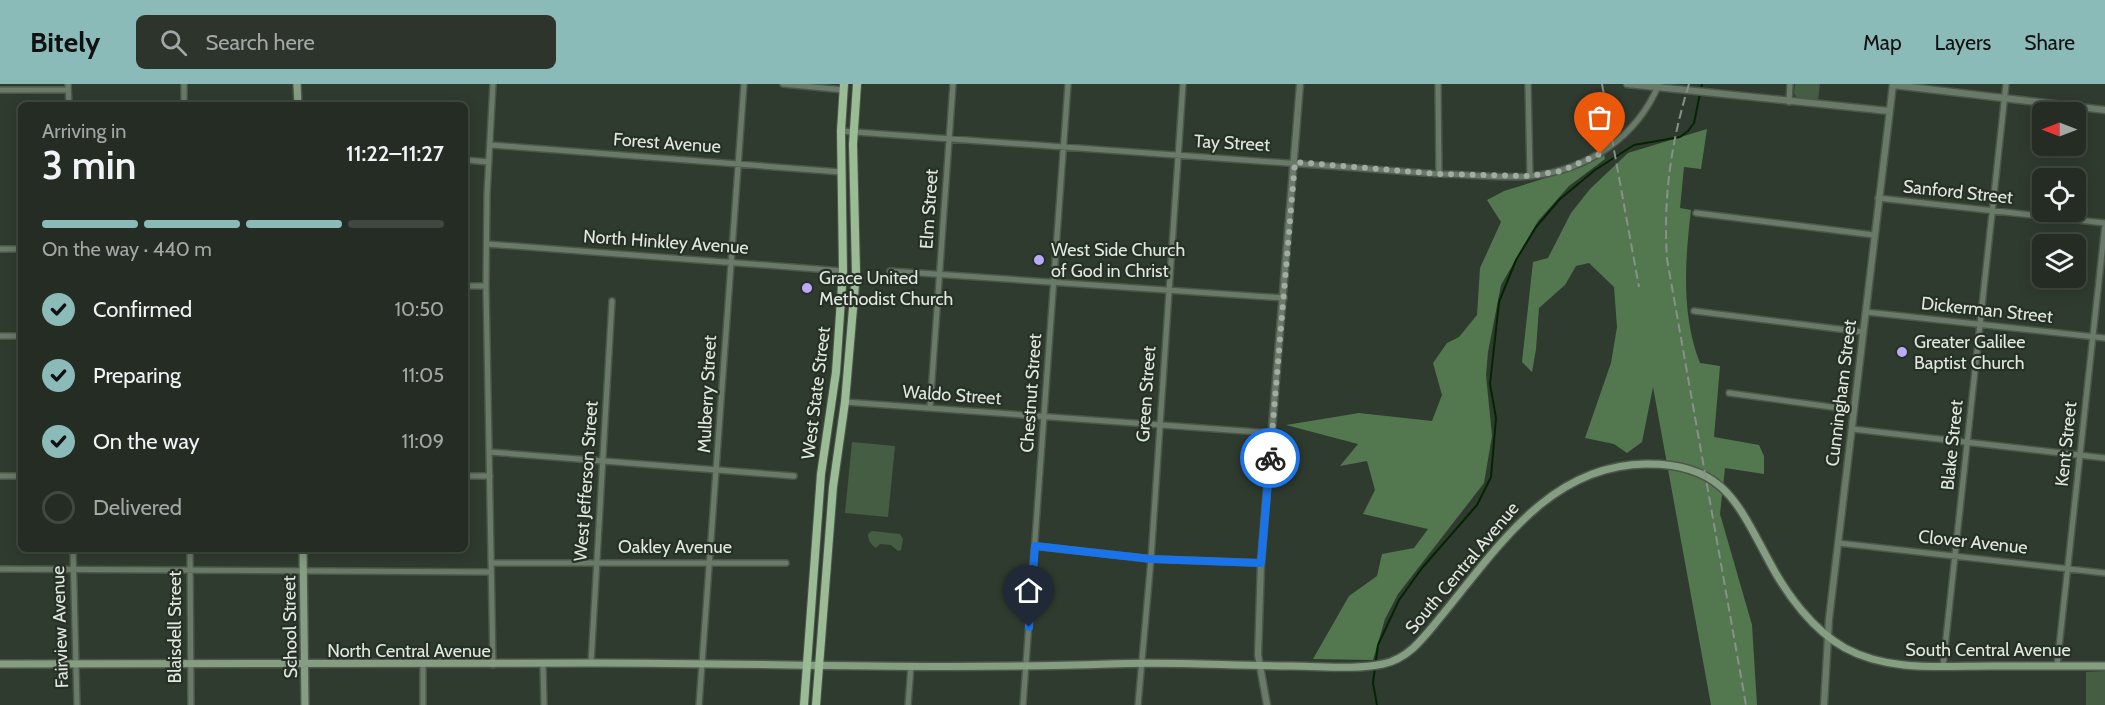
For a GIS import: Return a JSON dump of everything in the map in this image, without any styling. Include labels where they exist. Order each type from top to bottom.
[{"type":"main road","points":[[297,84],[298,102]]},
{"type":"main road","name":"West State Street","points":[[816,705],[836,452],[845,402],[856,263],[854,132],[857,84]]},
{"type":"main road","name":"West State Street","points":[[804,705],[821,474],[836,372],[843,271],[845,237],[841,131],[844,87]]},
{"type":"main road","name":"South Central Avenue","points":[[818,666],[1026,667],[1141,662],[1261,666],[1362,666],[1388,663],[1404,656],[1415,647],[1514,527],[1544,499],[1586,476],[1642,464],[1671,465],[1704,476],[1732,496],[1744,511],[1785,588],[1828,635],[1856,653],[1884,662],[1943,666],[2105,666]]},
{"type":"main road","name":"School Street","points":[[303,552],[305,705]]},
{"type":"main road","name":"North Central Avenue","points":[[0,664],[305,666],[591,663],[818,666]]},
{"type":"street","points":[[184,84],[184,102]]},
{"type":"street","points":[[493,84],[486,286],[493,665]]},
{"type":"street","name":"Mulberry Street","points":[[699,705],[707,563],[717,470],[744,84]]},
{"type":"street","points":[[783,84],[844,87]]},
{"type":"street","name":"Elm Street","points":[[930,408],[953,84]]},
{"type":"street","name":"Chestnut Street","points":[[1023,705],[1068,84]]},
{"type":"street","name":"Green Street","points":[[1138,705],[1151,559],[1183,84]]},
{"type":"street","points":[[1268,705],[1258,655],[1261,563],[1300,84]]},
{"type":"street","points":[[1438,84],[1439,174]]},
{"type":"street","points":[[1528,84],[1530,176]]},
{"type":"street","points":[[1627,84],[1658,85],[1696,92],[1889,111]]},
{"type":"street","points":[[1789,102],[1790,84]]},
{"type":"street","points":[[1893,84],[2105,110]]},
{"type":"street","name":"Cunningham Street","points":[[1824,705],[1828,635],[1838,543],[1893,84]]},
{"type":"street","name":"Blake Street","points":[[1943,666],[2006,84]]},
{"type":"street","name":"Tay Street","points":[[841,131],[1439,174],[1530,176],[1561,171],[1600,154],[1635,126],[1658,85]]},
{"type":"street","points":[[0,90],[68,87],[69,102]]},
{"type":"street","name":"Forest Avenue","points":[[492,145],[841,172]]},
{"type":"street","points":[[468,160],[489,162]]},
{"type":"street","name":"Sanford Street","points":[[1878,198],[2105,224]]},
{"type":"street","points":[[1696,213],[1874,235]]},
{"type":"street","name":"Kent Street","points":[[2057,666],[2105,224]]},
{"type":"street","name":"North Hinkley Avenue","points":[[487,244],[843,271]]},
{"type":"street","points":[[0,249],[18,249]]},
{"type":"street","points":[[890,272],[1284,298]]},
{"type":"street","points":[[468,286],[486,286]]},
{"type":"street","name":"West Jefferson Street","points":[[591,663],[595,562],[612,301]]},
{"type":"street","points":[[1694,311],[1863,332]]},
{"type":"street","name":"Dickerman Street","points":[[1866,312],[2105,338]]},
{"type":"street","points":[[0,336],[18,336]]},
{"type":"street","points":[[1729,393],[1854,410]]},
{"type":"street","name":"Waldo Street","points":[[845,402],[1273,433]]},
{"type":"street","points":[[1852,429],[2105,458]]},
{"type":"street","points":[[490,452],[794,476]]},
{"type":"street","points":[[0,476],[18,476]]},
{"type":"street","points":[[468,476],[490,476]]},
{"type":"street","name":"Clover Avenue","points":[[1838,543],[1955,554],[2105,573]]},
{"type":"street","points":[[1035,546],[1151,559],[1261,563]]},
{"type":"street","name":"Fairview Avenue","points":[[73,552],[77,705]]},
{"type":"street","name":"Blaisdell Street","points":[[190,552],[191,705]]},
{"type":"street","name":"Oakley Avenue","points":[[491,562],[786,563]]},
{"type":"street","points":[[0,569],[490,572]]},
{"type":"street","points":[[543,664],[544,705]]},
{"type":"street","points":[[423,665],[423,705]]},
{"type":"street","points":[[908,705],[911,666]]},
{"type":"green space","points":[[1795,84],[1820,84],[1818,100],[1797,98],[1794,93]]},
{"type":"green space","points":[[1707,129],[1701,169],[1684,167],[1680,208],[1691,210],[1686,268],[1687,307],[1700,363],[1720,366],[1714,437],[1759,445],[1764,456],[1764,474],[1725,468],[1720,514],[1752,625],[1757,705],[1711,705],[1653,387],[1642,442],[1627,453],[1614,444],[1585,438],[1611,363],[1617,327],[1614,287],[1589,263],[1576,266],[1565,285],[1539,308],[1532,372],[1522,362],[1533,262],[1548,258],[1571,213],[1590,189],[1628,153]]},
{"type":"green space","points":[[1604,154],[1605,159],[1569,186],[1538,221],[1501,285],[1488,352],[1486,375],[1492,436],[1484,483],[1398,594],[1385,619],[1373,660],[1313,659],[1349,596],[1377,576],[1382,554],[1414,548],[1428,529],[1363,514],[1375,490],[1367,461],[1340,466],[1358,444],[1286,425],[1359,413],[1432,421],[1442,395],[1433,363],[1447,343],[1459,337],[1477,315],[1480,268],[1501,222],[1487,200],[1504,191],[1584,166]]},
{"type":"green space","points":[[852,442],[895,446],[888,517],[845,513]]},
{"type":"green space","points":[[872,531],[900,534],[903,539],[901,550],[898,551],[891,545],[880,544],[876,548],[871,544],[868,534]]},
{"type":"green space","points":[[2105,671],[2105,705],[2086,705],[2086,672]]},
{"type":"waterway","points":[[1377,705],[1373,683],[1378,645],[1399,600],[1422,568],[1477,505],[1491,477],[1496,418],[1490,384],[1499,302],[1516,260],[1536,227],[1560,199],[1595,170],[1634,145],[1680,137],[1688,131],[1694,123],[1702,84]]},
{"type":"railway","points":[[1602,84],[1639,287]]},
{"type":"railway","points":[[1689,84],[1677,127],[1667,192],[1667,259],[1746,705]]},
{"type":"way so far","points":[[1270,458],[1295,162],[1439,174],[1530,176],[1561,171],[1600,154]]},
{"type":"place","name":"West Side Church of God in Christ","points":[[1039,260]]},
{"type":"place","name":"Grace United Methodist Church","points":[[807,288]]},
{"type":"place","name":"Greater Galilee Baptist Church","points":[[1902,352]]},
{"type":"route","points":[[1029,627],[1035,546],[1151,559],[1261,563],[1270,458]]}]
